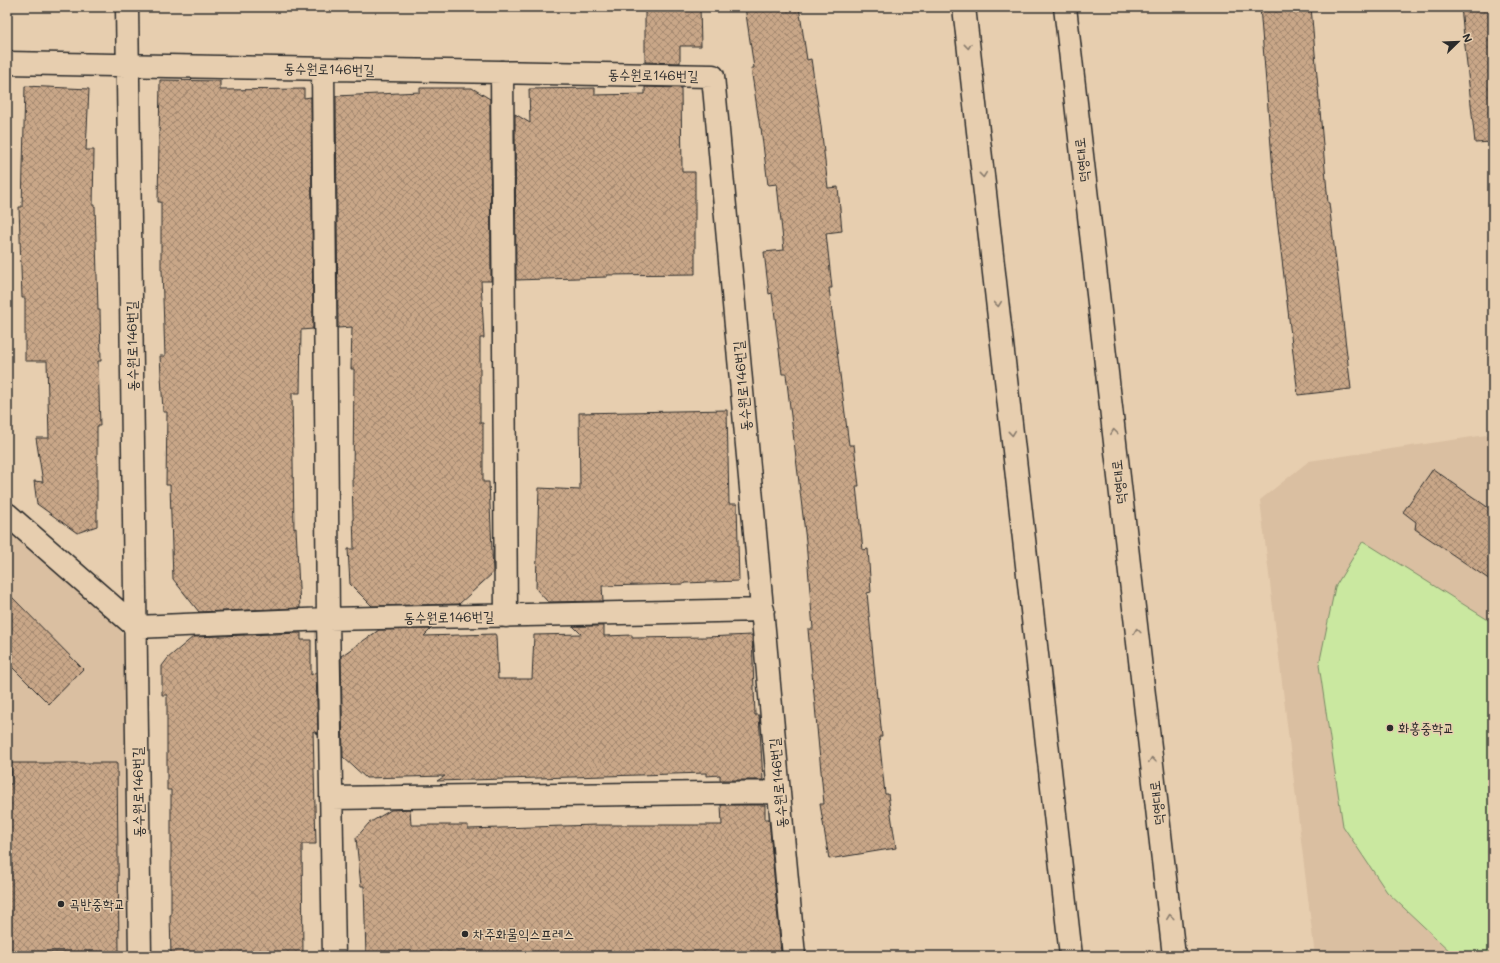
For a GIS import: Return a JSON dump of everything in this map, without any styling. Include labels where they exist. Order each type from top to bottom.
[{"type":"street","name":"동수원로146번길","points":[[127,7],[140,956]]},
{"type":"street","points":[[964,7],[1072,956]]},
{"type":"street","name":"덕영대로","points":[[1065,7],[1174,956]]},
{"type":"street","name":"동수원로146번길","points":[[7,63],[713,76],[794,956]]},
{"type":"street","points":[[323,69],[328,620],[334,956]]},
{"type":"street","points":[[502,72],[506,616]]},
{"type":"street","points":[[7,514],[136,627]]},
{"type":"street","name":"동수원로146번길","points":[[136,627],[328,620],[763,610]]},
{"type":"street","points":[[331,798],[779,792]]},
{"type":"shaded area","name":"화홍중학교","points":[[1493,434],[1493,956],[1315,956],[1260,500],[1309,461]]},
{"type":"shaded area","points":[[7,529],[119,628],[126,642],[133,956],[7,956]]},
{"type":"green space","points":[[1363,541],[1493,623],[1493,956],[1455,956],[1387,892],[1343,826],[1319,665],[1335,587]]},
{"type":"building","points":[[645,7],[700,7],[701,46],[680,46],[680,63],[645,62]]},
{"type":"building","points":[[745,7],[799,7],[807,60],[811,59],[828,188],[838,187],[842,231],[826,233],[832,288],[829,288],[849,445],[854,445],[859,486],[856,486],[863,550],[868,549],[871,592],[867,593],[882,737],[879,737],[885,794],[888,794],[896,848],[829,859],[820,804],[824,804],[808,629],[813,629],[806,541],[786,374],[782,374],[772,293],[769,294],[764,252],[784,250],[777,184],[768,185],[761,128],[751,68],[754,68]]},
{"type":"building","points":[[1260,7],[1311,7],[1328,203],[1351,389],[1298,395],[1276,209]]},
{"type":"building","points":[[1461,7],[1493,7],[1493,142],[1475,143]]},
{"type":"building","points":[[160,80],[220,81],[220,90],[304,89],[304,98],[311,97],[313,329],[301,330],[300,393],[292,393],[294,529],[296,528],[300,608],[199,612],[173,579],[170,485],[166,485],[167,412],[163,412],[160,356],[165,356],[161,270],[161,202],[158,202]]},
{"type":"building","points":[[25,86],[89,89],[86,150],[94,150],[93,206],[95,206],[98,310],[100,310],[101,361],[98,361],[100,426],[97,426],[97,526],[77,533],[37,504],[34,481],[43,482],[36,438],[49,438],[47,361],[25,361],[25,298],[22,298],[19,207],[22,207]]},
{"type":"building","points":[[645,87],[681,88],[682,172],[695,172],[695,274],[607,275],[607,277],[516,280],[515,114],[530,123],[529,89],[595,88],[595,95],[645,94]]},
{"type":"building","points":[[420,88],[472,88],[490,99],[491,281],[481,281],[484,338],[480,338],[480,423],[483,423],[483,482],[489,482],[493,573],[459,604],[372,606],[350,584],[348,549],[354,549],[352,479],[354,369],[351,369],[352,327],[338,328],[336,96],[420,92]]},
{"type":"building","points":[[727,410],[729,504],[737,504],[739,581],[602,586],[603,601],[548,602],[536,589],[539,488],[580,490],[579,413]]},
{"type":"building","points":[[1433,469],[1493,511],[1493,582],[1415,529],[1416,522],[1403,512]]},
{"type":"building","points":[[7,592],[83,669],[49,704],[7,662]]},
{"type":"building","points":[[573,626],[604,626],[604,636],[632,635],[632,638],[752,635],[755,715],[759,715],[763,780],[720,780],[720,775],[706,776],[706,773],[437,781],[445,776],[366,778],[343,757],[341,656],[379,630],[431,629],[424,636],[495,634],[498,679],[532,679],[534,635],[581,634]]},
{"type":"building","points":[[301,633],[301,640],[311,640],[311,675],[316,672],[318,734],[313,731],[316,844],[302,844],[303,956],[171,956],[171,790],[167,790],[167,695],[162,695],[162,666],[168,658],[193,637]]},
{"type":"building","points":[[11,763],[117,763],[119,952],[7,953],[7,784],[12,784]]},
{"type":"building","points":[[721,805],[765,805],[765,819],[769,819],[781,953],[707,956],[366,956],[364,886],[361,886],[356,838],[369,823],[391,810],[410,809],[411,825],[468,825],[468,829],[596,825],[722,825]]},
{"type":"place","name":"화홍중학교","points":[[1390,728]]},
{"type":"place","name":"곡반중학교","points":[[61,904]]},
{"type":"place","name":"차주화물익스프레스","points":[[465,934]]}]
